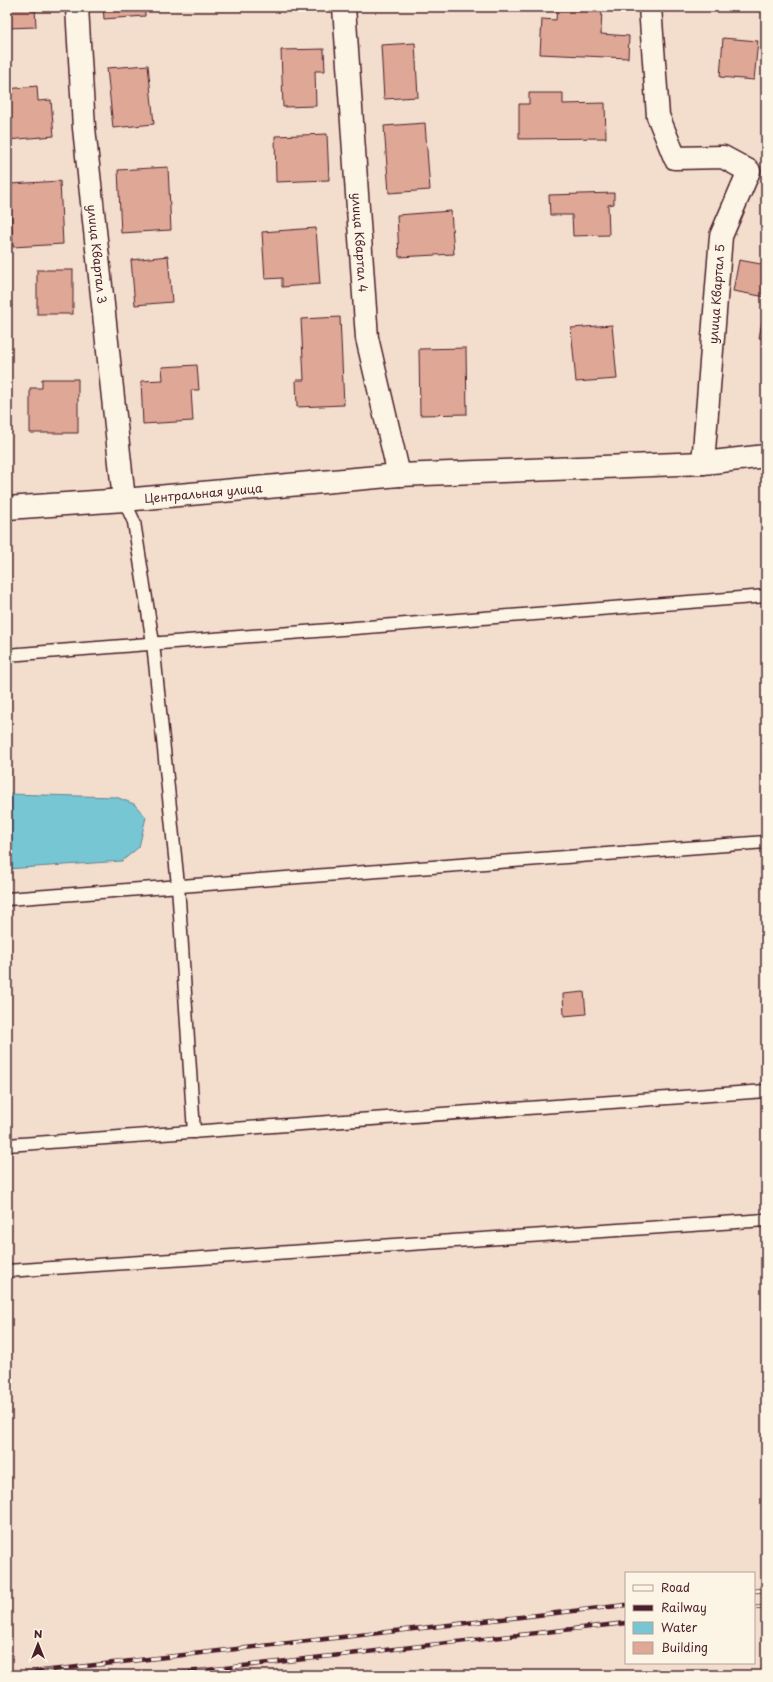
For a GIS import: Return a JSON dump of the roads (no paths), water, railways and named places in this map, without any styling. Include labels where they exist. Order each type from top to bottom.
[{"type":"street","name":"улица Квартал 3","points":[[77,7],[84,128],[124,500]]},
{"type":"street","name":"улица Квартал 4","points":[[344,7],[367,338],[399,475]]},
{"type":"street","name":"улица Квартал 5","points":[[650,7],[658,116],[675,158],[723,157],[749,171],[721,236],[703,463]]},
{"type":"street","name":"Центральная улица","points":[[7,508],[124,500],[399,475],[703,463],[766,456]]},
{"type":"lane","points":[[124,500],[134,522],[153,643],[178,885],[194,1132]]},
{"type":"lane","points":[[7,655],[766,596]]},
{"type":"lane","points":[[7,899],[766,842]]},
{"type":"lane","points":[[7,1145],[766,1091]]},
{"type":"lane","points":[[7,1271],[766,1220]]},
{"type":"water","points":[[7,794],[116,797],[134,804],[146,817],[139,847],[122,861],[7,869]]},
{"type":"railway","points":[[755,1591],[766,1590]]},
{"type":"railway","points":[[7,1675],[625,1605]]},
{"type":"railway","points":[[755,1608],[766,1607]]},
{"type":"railway","points":[[162,1675],[625,1623]]}]
